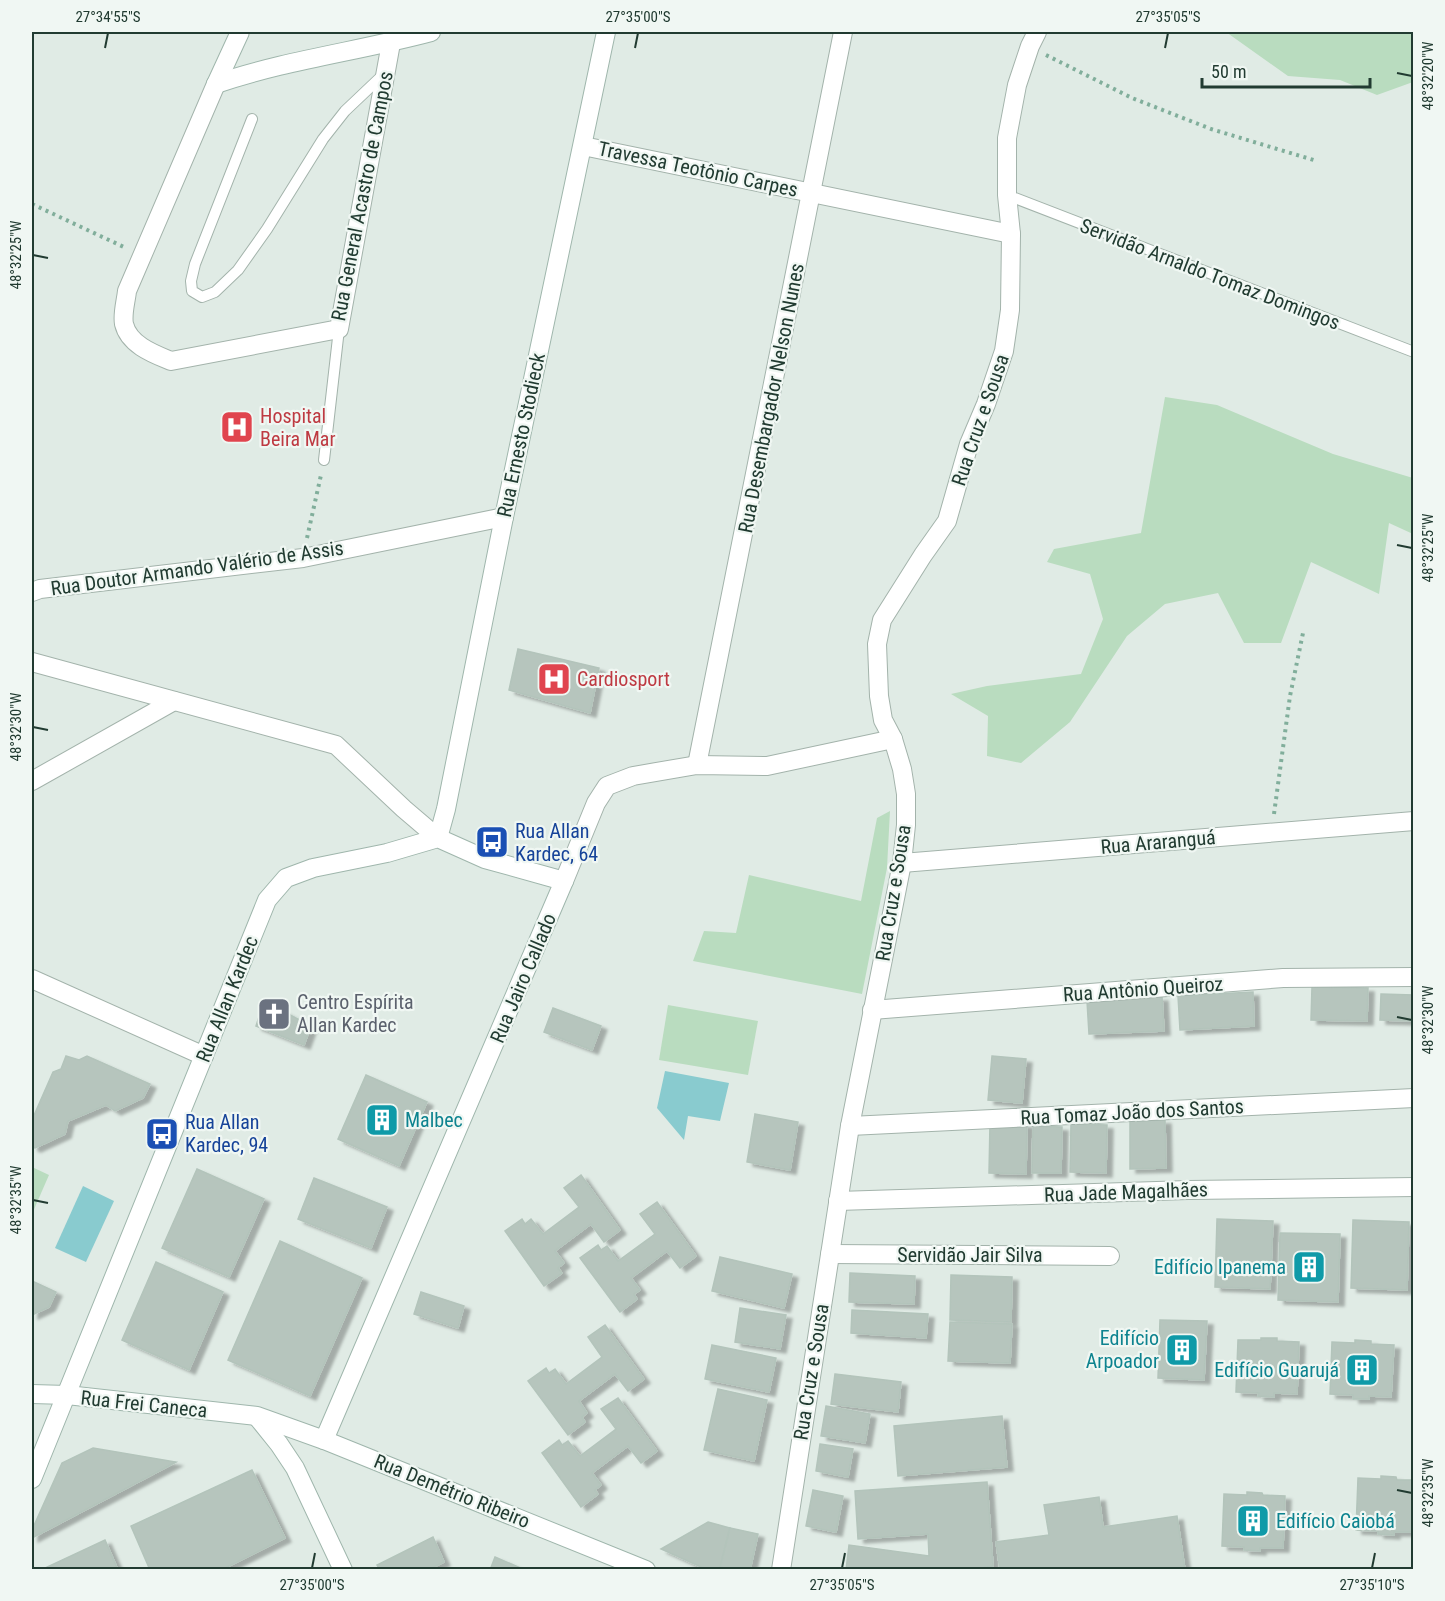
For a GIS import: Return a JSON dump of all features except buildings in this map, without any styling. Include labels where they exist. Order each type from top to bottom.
[{"type":"street","name":"Rua General Acastro de Campos","points":[[240,32],[127,291],[124,324],[135,341],[150,353],[171,361],[339,329],[391,43]]},
{"type":"street","points":[[216,84],[247,73],[391,43],[431,32]]},
{"type":"street","name":"Rua Ernesto Stodieck","points":[[438,838],[446,809],[504,517],[606,32]]},
{"type":"street","name":"Rua Desembargador Nelson Nunes","points":[[698,765],[813,193],[843,32]]},
{"type":"street","name":"Rua Cruz e Sousa","points":[[781,1569],[850,1126],[903,863],[906,794],[902,769],[893,740],[883,720],[879,696],[877,644],[882,621],[947,521],[969,444],[986,404],[1004,351],[1010,310],[1011,234],[1007,195],[1007,138],[1017,85],[1033,39]]},
{"type":"street","name":"Travessa Teotônio Carpes","points":[[583,146],[1011,234]]},
{"type":"street","name":"Rua Doutor Armando Valério de Assis","points":[[32,592],[40,589],[303,558],[504,517]]},
{"type":"street","points":[[32,662],[336,745],[438,838],[484,860],[564,881]]},
{"type":"street","points":[[32,781],[174,701]]},
{"type":"street","name":"Rua Jairo Callado","points":[[324,1440],[596,804],[608,786],[633,776],[698,765],[767,766],[893,740]]},
{"type":"street","name":"Rua Araranguá","points":[[903,863],[1413,821]]},
{"type":"street","name":"Rua Allan Kardec","points":[[32,1479],[267,900],[286,878],[313,868],[387,853],[438,838]]},
{"type":"street","name":"Rua Antônio Queiroz","points":[[872,1010],[1282,978],[1413,976]]},
{"type":"street","points":[[32,979],[204,1056]]},
{"type":"street","name":"Rua Tomaz João dos Santos","points":[[850,1126],[1413,1098]]},
{"type":"street","name":"Rua Jade Magalhães","points":[[838,1201],[1188,1190],[1413,1187]]},
{"type":"street","name":"Servidão Jair Silva","points":[[830,1254],[1110,1256]]},
{"type":"street","name":"Rua Frei Caneca","points":[[32,1394],[67,1395],[257,1416]]},
{"type":"street","points":[[257,1416],[295,1468],[343,1569]]},
{"type":"street","name":"Rua Demétrio Ribeiro","points":[[257,1416],[324,1440],[646,1569]]},
{"type":"lane","points":[[252,119],[195,264],[191,281],[192,291],[202,297],[215,292],[238,270],[267,229],[323,139],[345,111],[386,72]]},
{"type":"lane","name":"Servidão Arnaldo Tomaz Domingos","points":[[1007,195],[1413,352]]},
{"type":"lane","points":[[324,460],[339,329]]},
{"type":"path","points":[[1033,39],[1132,98],[1211,129],[1317,161]]},
{"type":"path","points":[[32,204],[142,255]]},
{"type":"path","points":[[303,558],[324,460]]},
{"type":"path","points":[[1271,833],[1290,696],[1303,633]]},
{"type":"green space","points":[[1226,32],[1413,32],[1413,82],[1377,95],[1340,80],[1288,76]]},
{"type":"green space","points":[[1165,397],[1217,405],[1333,454],[1413,478],[1413,534],[1389,523],[1379,594],[1311,562],[1281,643],[1244,643],[1218,593],[1165,604],[1127,636],[1070,722],[1021,763],[987,756],[988,716],[951,694],[987,686],[1081,674],[1103,619],[1090,574],[1047,562],[1054,549],[1141,533]]},
{"type":"green space","points":[[890,811],[887,868],[862,994],[693,961],[704,931],[736,933],[749,875],[861,901],[877,818]]},
{"type":"green space","points":[[668,1005],[758,1021],[748,1075],[659,1060]]},
{"type":"green space","points":[[32,1167],[49,1175],[32,1214]]},
{"type":"water","points":[[665,1071],[729,1083],[720,1121],[688,1116],[684,1140],[657,1108]]},
{"type":"water","points":[[83,1186],[114,1201],[86,1262],[55,1248]]},
{"type":"place","name":"Hospital Beira Mar","points":[[237,427]]},
{"type":"place","name":"Cardiosport","points":[[554,679]]},
{"type":"place","name":"Rua Allan Kardec, 64","points":[[492,842]]},
{"type":"place","name":"Centro Espírita Allan Kardec","points":[[274,1014]]},
{"type":"place","name":"Malbec","points":[[382,1120]]},
{"type":"place","name":"Rua Allan Kardec, 94","points":[[162,1134]]},
{"type":"place","name":"Edifício Ipanema","points":[[1309,1267]]},
{"type":"place","name":"Edifício Arpoador","points":[[1182,1350]]},
{"type":"place","name":"Edifício Guarujá","points":[[1362,1370]]},
{"type":"place","name":"Edifício Caiobá","points":[[1253,1521]]}]
